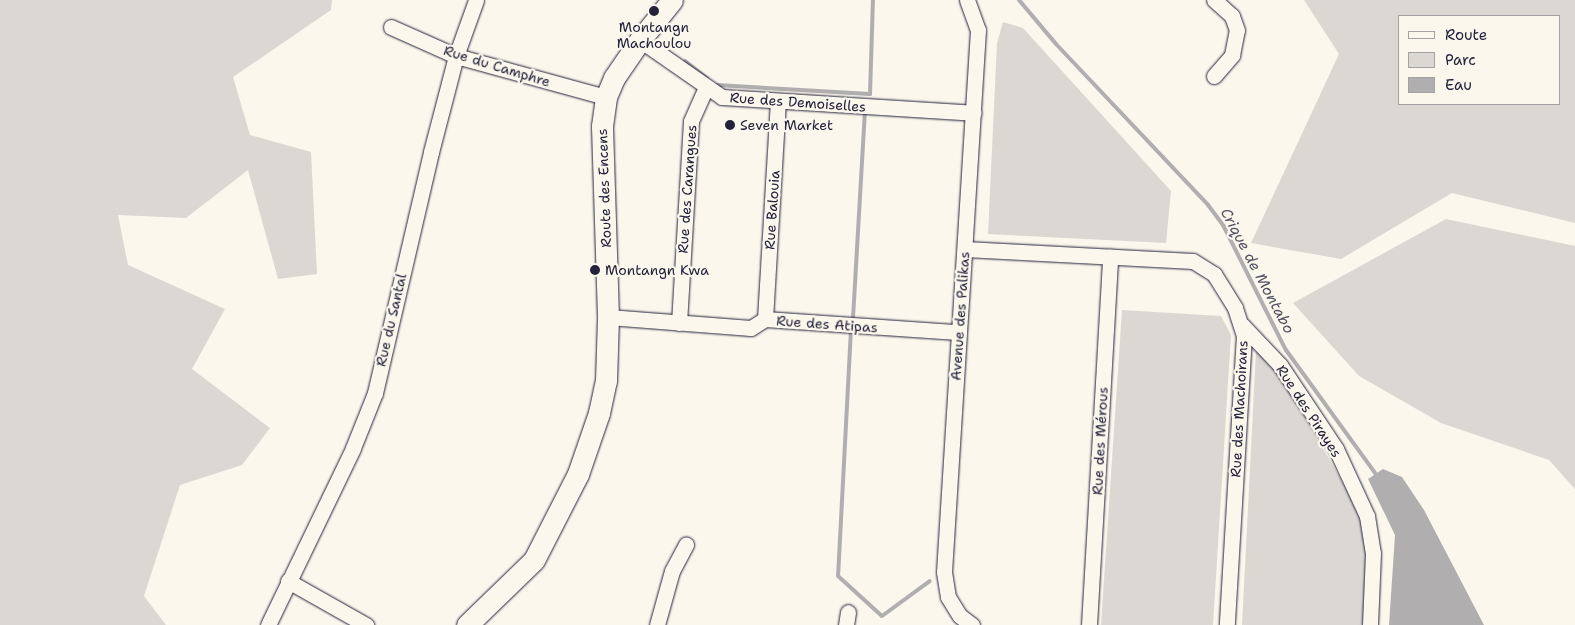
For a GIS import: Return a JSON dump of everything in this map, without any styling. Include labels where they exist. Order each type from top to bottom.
[{"type":"street","name":"Rue du Santal","points":[[268,625],[353,448],[375,393],[456,56],[476,0]]},
{"type":"street","name":"Route des Encens","points":[[467,625],[534,560],[578,474],[599,414],[606,381],[608,317],[602,126],[606,97],[614,78],[640,40],[672,0]]},
{"type":"street","name":"Avenue des Palikas","points":[[967,0],[978,30],[944,572],[948,597],[960,616],[972,625]]},
{"type":"street","points":[[1214,0],[1232,16],[1237,30],[1232,55],[1214,76]]},
{"type":"street","name":"Rue du Camphre","points":[[391,27],[456,56],[606,97]]},
{"type":"street","name":"Rue des Demoiselles","points":[[640,40],[706,88],[722,97],[973,114]]},
{"type":"street","name":"Rue des Carangues","points":[[678,323],[691,120],[706,88]]},
{"type":"street","name":"Rue Balouia","points":[[765,319],[778,101]]},
{"type":"street","name":"Rue des Machoirans","points":[[964,249],[1193,261],[1214,274],[1242,325],[1227,625]]},
{"type":"street","name":"Rue des Mérous","points":[[1089,625],[1110,257]]},
{"type":"street","name":"Rue des Atipas","points":[[608,317],[751,328],[765,319],[958,332]]},
{"type":"street","name":"Rue des Pirayes","points":[[1242,325],[1280,365],[1336,449],[1367,516],[1373,553],[1370,625]]},
{"type":"street","points":[[656,625],[672,571],[686,545]]},
{"type":"street","points":[[288,581],[366,625]]},
{"type":"green space","points":[[0,0],[332,0],[331,10],[233,77],[250,135],[311,152],[317,274],[278,279],[248,170],[186,218],[118,215],[128,265],[225,309],[192,369],[270,428],[242,465],[180,485],[144,596],[166,625],[0,625]]},
{"type":"green space","points":[[1304,0],[1575,0],[1575,223],[1452,193],[1341,259],[1251,243],[1339,54]]},
{"type":"green space","points":[[1003,22],[1023,28],[1171,191],[1166,243],[988,234],[997,43]]},
{"type":"green space","points":[[1446,219],[1575,246],[1575,489],[1549,460],[1441,423],[1359,376],[1293,303]]},
{"type":"green space","points":[[1122,310],[1221,316],[1231,335],[1213,625],[1101,625]]},
{"type":"green space","points":[[1256,350],[1277,368],[1359,511],[1367,549],[1363,625],[1242,625]]},
{"type":"water","points":[[1383,469],[1402,477],[1424,510],[1484,625],[1389,625],[1395,535],[1368,479]]},
{"type":"waterway","points":[[717,85],[870,94],[873,0]]},
{"type":"waterway","name":"Crique de Montabo","points":[[1019,0],[1056,44],[1208,205],[1223,225],[1286,350],[1378,477]]},
{"type":"waterway","points":[[685,61],[707,78]]},
{"type":"waterway","points":[[853,318],[865,112]]},
{"type":"waterway","points":[[851,329],[838,576],[882,616],[930,581]]},
{"type":"place","name":"Montangn Machoulou","points":[[654,11]]},
{"type":"place","name":"Seven Market","points":[[730,125]]},
{"type":"place","name":"Montangn Kwa","points":[[595,270]]}]
